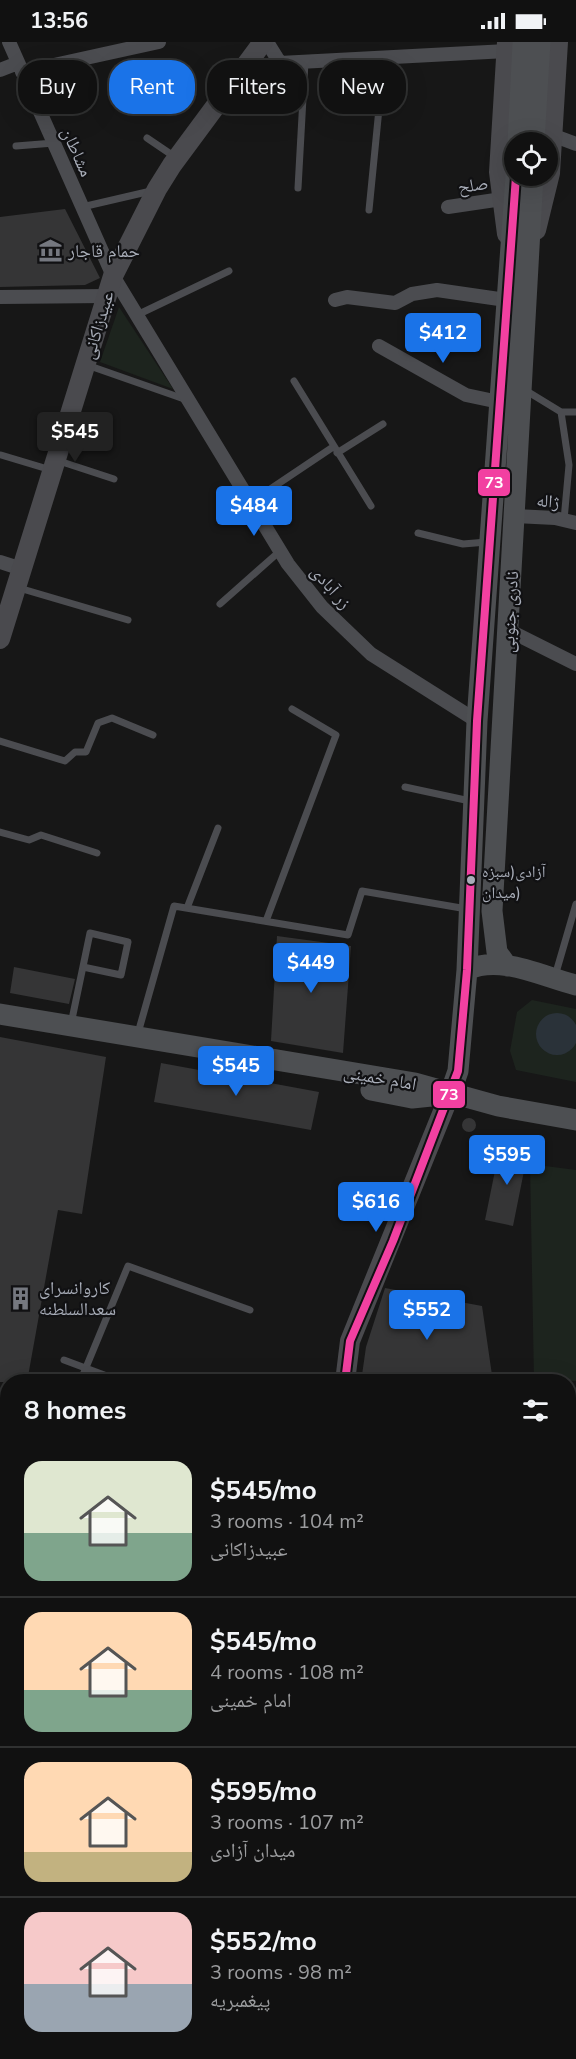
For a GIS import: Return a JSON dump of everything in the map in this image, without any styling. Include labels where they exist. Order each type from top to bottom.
[{"type":"main road","name":"عبیدزاکانی","points":[[0,639],[113,276],[157,189],[177,158],[265,42]]},
{"type":"main road","name":"نادری جنوبی","points":[[540,42],[543,132]]},
{"type":"main road","name":"نادری جنوبی","points":[[544,132],[558,42]]},
{"type":"main road","name":"نادری جنوبی","points":[[512,45],[499,172],[502,200],[519,256]]},
{"type":"main road","points":[[512,45],[517,132]]},
{"type":"main road","name":"نادری جنوبی","points":[[507,966],[496,947],[492,911],[510,631],[522,388],[516,186]]},
{"type":"main road","name":"نادری جنوبی","points":[[519,256],[530,186]]},
{"type":"main road","name":"نادری جنوبی","points":[[450,1094],[458,1071],[467,961],[467,909],[477,721],[506,300],[519,256],[545,186]]},
{"type":"main road","points":[[467,961],[484,956],[496,947]]},
{"type":"main road","points":[[467,961],[483,965],[507,966],[576,985]]},
{"type":"main road","name":"امام خمینی","points":[[0,1014],[415,1083],[450,1094]]},
{"type":"main road","name":"امام خمینی","points":[[0,1024],[412,1098],[450,1094]]},
{"type":"main road","points":[[346,1374],[350,1341],[450,1094],[576,1120]]},
{"type":"street","name":"مشاطان","points":[[9,42],[18,62]]},
{"type":"street","points":[[59,60],[159,42]]},
{"type":"street","points":[[265,42],[278,60]]},
{"type":"street","points":[[307,62],[512,45]]},
{"type":"street","points":[[0,70],[18,67]]},
{"type":"street","name":"مشاطان","points":[[41,114],[113,276]]},
{"type":"street","points":[[558,141],[576,144]]},
{"type":"street","name":"صلح","points":[[448,207],[502,200]]},
{"type":"street","name":"زر آبادی","points":[[113,276],[280,551],[322,607],[371,654],[477,721]]},
{"type":"street","points":[[335,300],[346,297],[395,303],[412,294],[437,290],[506,300]]},
{"type":"street","points":[[0,297],[107,296]]},
{"type":"street","points":[[379,346],[466,395],[499,402]]},
{"type":"street","name":"ژاله","points":[[516,516],[570,521]]},
{"type":"street","points":[[0,562],[19,578]]},
{"type":"street","points":[[510,631],[576,664]]},
{"type":"lane","points":[[369,210],[384,57]]},
{"type":"lane","points":[[298,188],[302,114]]},
{"type":"lane","points":[[147,138],[177,158]]},
{"type":"lane","points":[[16,146],[54,143]]},
{"type":"lane","points":[[82,207],[157,189]]},
{"type":"lane","points":[[137,315],[229,271]]},
{"type":"lane","points":[[86,365],[189,401]]},
{"type":"lane","points":[[294,381],[371,506]]},
{"type":"lane","points":[[522,388],[561,411],[576,412]]},
{"type":"lane","points":[[561,411],[569,465],[570,521]]},
{"type":"lane","points":[[251,502],[335,450],[383,424]]},
{"type":"lane","points":[[1,455],[114,479]]},
{"type":"lane","points":[[418,533],[464,544],[489,542]]},
{"type":"lane","points":[[220,604],[280,551]]},
{"type":"lane","points":[[19,578],[128,620]]},
{"type":"lane","points":[[266,921],[336,735],[292,709]]},
{"type":"lane","points":[[0,741],[65,761],[75,752],[86,752],[98,723],[112,717],[153,735]]},
{"type":"lane","points":[[405,787],[473,802]]},
{"type":"lane","points":[[187,908],[218,828]]},
{"type":"lane","points":[[0,832],[29,840],[41,835],[97,853]]},
{"type":"lane","points":[[136,1038],[174,906],[348,935],[362,891],[467,909]]},
{"type":"lane","points":[[554,980],[576,904]]},
{"type":"lane","points":[[71,1027],[83,967],[90,933],[128,942],[121,975],[83,967]]},
{"type":"lane","points":[[84,1374],[128,1266],[250,1310]]},
{"type":"lane","points":[[64,1360],[100,1374]]},
{"type":"shaded area","points":[[119,307],[173,389],[100,362]]},
{"type":"shaded area","points":[[532,1000],[576,1009],[576,1082],[516,1070],[510,1051],[517,1012]]},
{"type":"shaded area","points":[[557,1013],[565,1014],[577,1026],[577,1042],[572,1049],[565,1054],[557,1055],[549,1054],[542,1049],[537,1042],[536,1034],[537,1026],[542,1019],[549,1014]]},
{"type":"shaded area","points":[[530,1164],[576,1170],[576,1374],[534,1374]]},
{"type":"building","points":[[65,209],[100,278],[85,285],[0,287],[0,217]]},
{"type":"building","points":[[277,936],[351,946],[343,1053],[271,1041]]},
{"type":"building","points":[[14,967],[75,979],[69,1004],[10,993]]},
{"type":"building","name":"کاروانسرای سعدالسلطنه","points":[[0,1037],[106,1057],[82,1214],[58,1210],[28,1374],[0,1374]]},
{"type":"building","points":[[161,1063],[319,1092],[311,1130],[154,1102]]},
{"type":"building","points":[[466,1118],[472,1118],[476,1125],[472,1132],[466,1132],[462,1128],[462,1122]]},
{"type":"building","points":[[500,1146],[528,1151],[513,1226],[485,1220]]},
{"type":"building","points":[[385,1288],[482,1306],[492,1374],[362,1374],[366,1347]]},
{"type":"transit line","name":"73","points":[[346,1374],[350,1341],[393,1241],[458,1071],[467,970],[477,721],[515,186]]},
{"type":"place","name":"حمام قاجار","points":[[50,251]]},
{"type":"place","name":"آزادی(سبزه میدان)","points":[[471,880]]},
{"type":"place","name":"کاروانسرای سعدالسلطنه","points":[[21,1298]]}]
